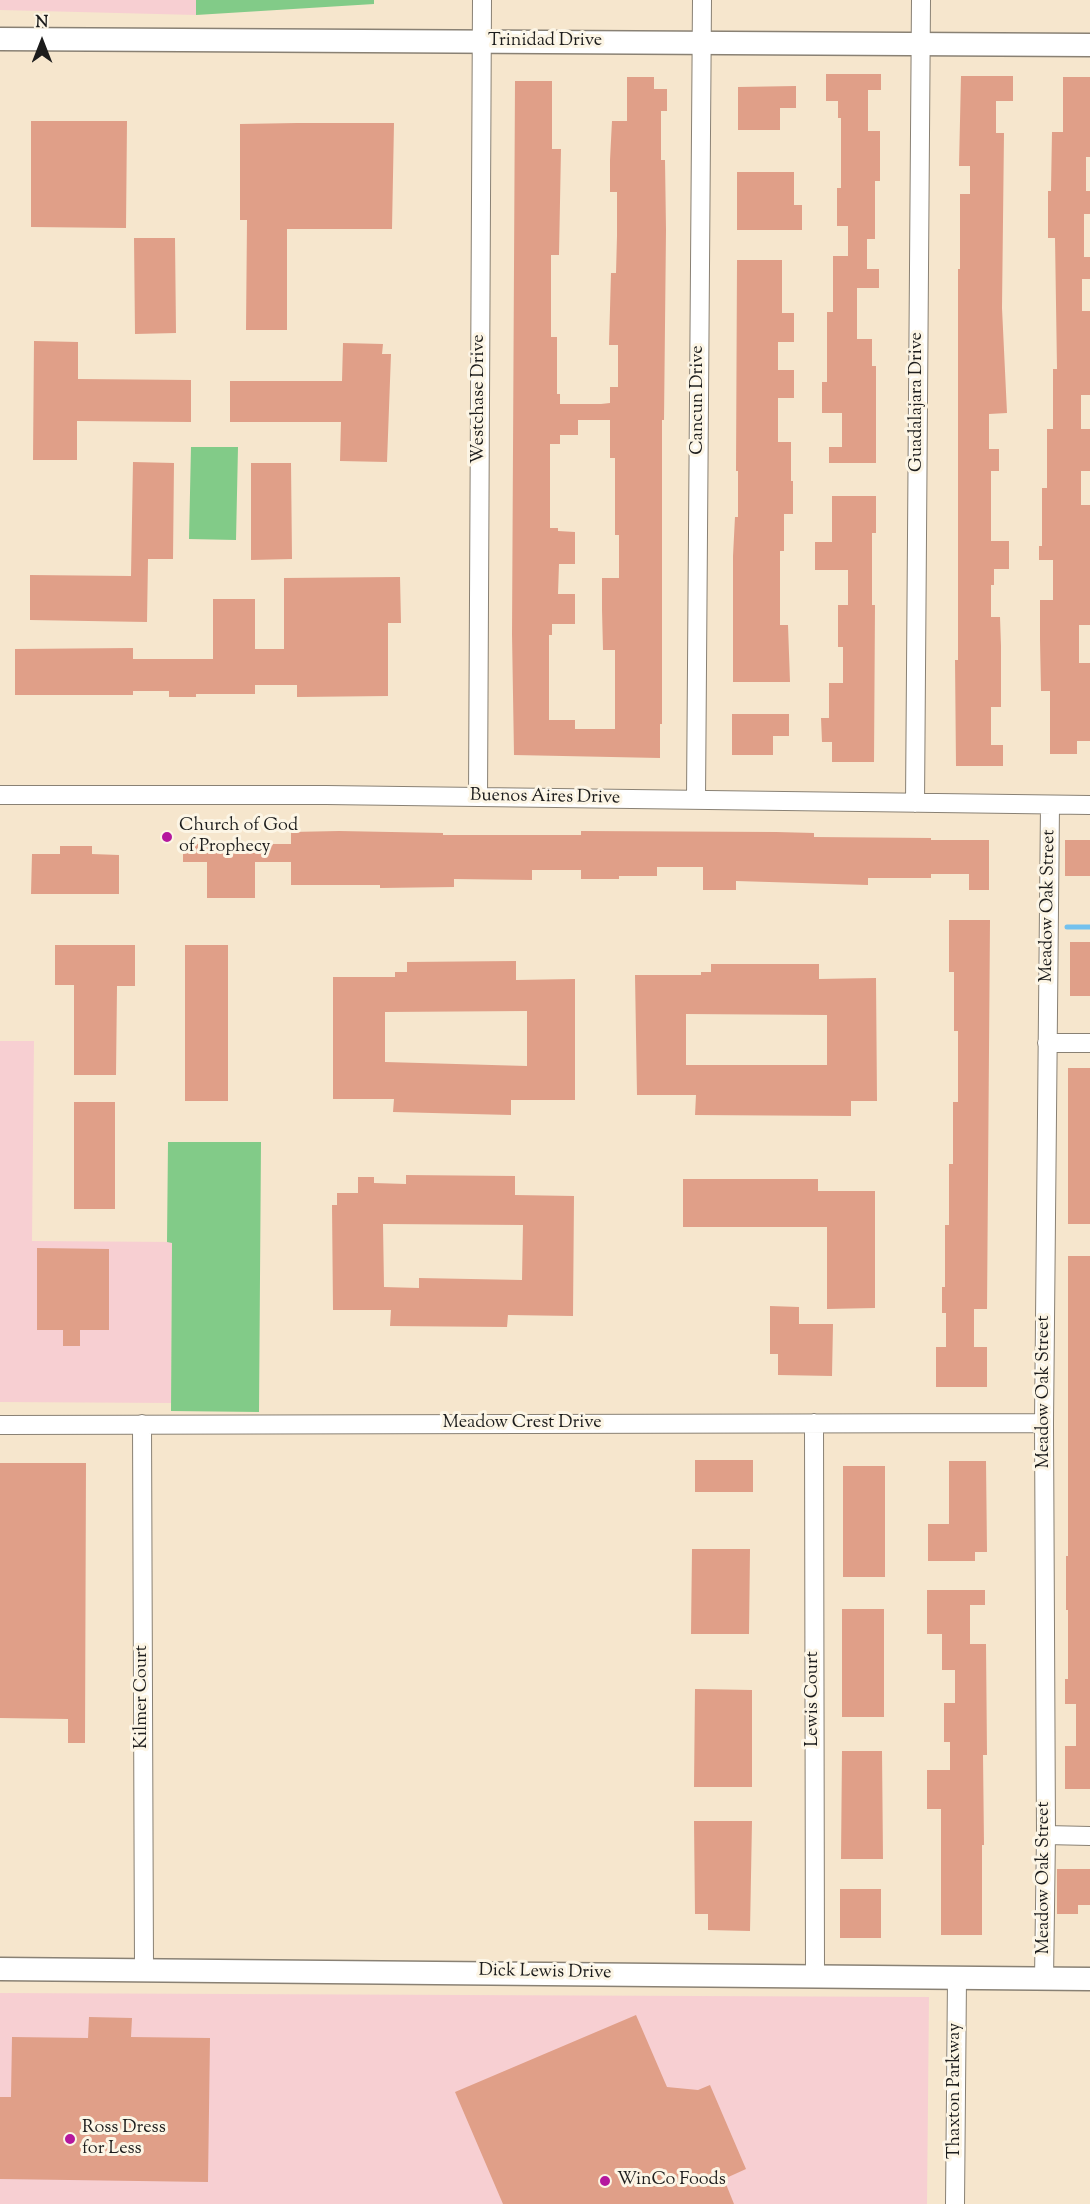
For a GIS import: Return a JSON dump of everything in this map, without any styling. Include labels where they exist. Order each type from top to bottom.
[{"type":"street","name":"Westchase Drive","points":[[478,797],[482,0]]},
{"type":"street","name":"Cancun Drive","points":[[696,799],[702,0]]},
{"type":"street","name":"Guadalajara Drive","points":[[915,803],[921,0]]},
{"type":"street","name":"Trinidad Drive","points":[[0,39],[1090,45]]},
{"type":"street","name":"Buenos Aires Drive","points":[[0,795],[478,797],[1090,805]]},
{"type":"street","name":"Meadow Oak Street","points":[[1044,1979],[1046,1835],[1044,1423],[1050,805]]},
{"type":"street","points":[[1047,1043],[1090,1043]]},
{"type":"street","name":"Lewis Court","points":[[814,1423],[815,1975]]},
{"type":"street","name":"Meadow Crest Drive","points":[[0,1425],[1044,1423]]},
{"type":"street","name":"Kilmer Court","points":[[142,1425],[144,1970]]},
{"type":"street","points":[[1046,1835],[1090,1836]]},
{"type":"street","name":"Dick Lewis Drive","points":[[0,1969],[1090,1979]]},
{"type":"street","name":"Thaxton Parkway","points":[[955,2204],[957,1978]]},
{"type":"shaded area","points":[[0,0],[196,0],[196,15],[0,10]]},
{"type":"shaded area","points":[[0,1041],[34,1041],[32,1241],[172,1242],[171,1403],[0,1402]]},
{"type":"shaded area","points":[[0,1993],[929,1997],[927,2204],[0,2204]]},
{"type":"green space","points":[[196,0],[374,0],[374,4],[196,15]]},
{"type":"green space","points":[[191,447],[238,447],[236,540],[189,539]]},
{"type":"green space","points":[[168,1142],[261,1142],[259,1412],[171,1411],[172,1243],[167,1242]]},
{"type":"building","points":[[826,74],[881,74],[881,90],[868,90],[868,131],[880,131],[880,181],[875,181],[875,239],[867,239],[867,269],[879,269],[879,288],[857,288],[857,339],[872,339],[872,366],[876,366],[876,463],[829,463],[829,447],[842,447],[842,413],[822,413],[822,382],[827,382],[827,312],[833,312],[833,256],[848,256],[848,226],[837,226],[837,188],[841,188],[841,118],[838,118],[838,101],[826,101]]},
{"type":"building","points":[[961,76],[1013,76],[1013,101],[996,101],[996,133],[1004,133],[1002,308],[1007,413],[989,414],[989,449],[999,449],[999,471],[991,471],[991,541],[1009,541],[1009,569],[994,569],[994,585],[991,585],[991,617],[1000,617],[1001,707],[991,707],[991,745],[1003,745],[1003,766],[956,766],[958,269],[960,269],[960,194],[970,194],[970,166],[959,166]]},
{"type":"building","points":[[627,77],[654,77],[654,89],[667,89],[667,111],[661,111],[661,160],[665,160],[666,230],[664,420],[662,420],[660,758],[514,755],[512,634],[515,81],[552,81],[552,149],[561,149],[559,255],[551,255],[551,337],[557,337],[557,394],[560,394],[560,404],[610,403],[610,387],[618,387],[618,345],[609,345],[611,273],[616,273],[617,236],[617,192],[610,192],[610,160],[612,121],[627,121]],"holes":[[[578,420],[610,420],[610,458],[615,458],[615,535],[619,535],[619,578],[602,578],[602,610],[603,650],[615,650],[615,729],[575,729],[575,720],[549,720],[549,635],[552,635],[552,624],[575,624],[575,594],[558,594],[559,564],[575,564],[575,532],[550,528],[550,444],[560,444],[560,435],[578,435]]]},
{"type":"building","points":[[1063,77],[1090,77],[1090,157],[1086,157],[1086,191],[1090,191],[1090,214],[1084,214],[1084,257],[1090,257],[1090,279],[1082,279],[1082,311],[1090,311],[1090,395],[1081,395],[1081,429],[1090,429],[1090,471],[1081,471],[1081,505],[1090,505],[1090,625],[1079,625],[1079,663],[1090,663],[1090,741],[1077,741],[1077,754],[1050,754],[1050,691],[1041,691],[1040,600],[1053,600],[1053,560],[1039,560],[1039,546],[1042,546],[1042,488],[1047,488],[1047,429],[1053,429],[1053,369],[1057,369],[1055,238],[1048,238],[1048,191],[1051,191],[1052,132],[1063,132]]},
{"type":"building","points":[[796,86],[796,108],[780,108],[780,130],[738,130],[738,87]]},
{"type":"building","points":[[31,121],[127,121],[126,228],[31,227]]},
{"type":"building","points":[[394,123],[392,229],[287,229],[287,330],[246,330],[247,220],[240,220],[240,124]]},
{"type":"building","points":[[737,172],[794,172],[794,205],[802,205],[802,230],[737,230]]},
{"type":"building","points":[[134,238],[175,238],[176,333],[135,334]]},
{"type":"building","points":[[737,260],[782,260],[782,313],[794,313],[794,342],[778,342],[778,370],[794,370],[794,398],[778,398],[778,442],[791,442],[791,481],[793,481],[793,514],[784,514],[784,551],[780,551],[780,625],[788,625],[790,682],[733,682],[733,556],[735,517],[738,517],[738,471],[736,471]]},
{"type":"building","points":[[34,341],[78,342],[78,379],[191,380],[191,422],[77,421],[77,460],[33,460]]},
{"type":"building","points":[[343,343],[383,344],[382,354],[391,354],[387,462],[340,461],[341,422],[230,422],[230,381],[342,381]]},
{"type":"building","points":[[133,462],[174,463],[173,559],[148,559],[147,622],[30,620],[30,575],[131,576]]},
{"type":"building","points":[[251,463],[291,463],[292,559],[251,560]]},
{"type":"building","points":[[832,496],[876,496],[876,533],[872,533],[872,605],[875,605],[874,762],[832,762],[832,742],[822,742],[821,718],[829,718],[829,683],[843,683],[843,647],[838,647],[838,605],[848,605],[848,570],[815,570],[815,542],[832,542]]},
{"type":"building","points":[[400,577],[401,623],[388,623],[388,696],[297,697],[297,685],[255,685],[255,694],[196,694],[196,697],[169,697],[169,691],[133,691],[133,695],[15,695],[15,649],[133,648],[133,659],[213,659],[213,599],[255,599],[255,649],[284,649],[284,578]]},
{"type":"building","points":[[732,714],[789,714],[789,736],[773,736],[773,755],[732,755]]},
{"type":"building","points":[[581,831],[776,832],[814,833],[814,837],[989,840],[989,890],[969,890],[969,874],[931,874],[931,878],[868,878],[868,885],[736,881],[736,890],[703,890],[703,867],[657,867],[657,876],[619,876],[619,879],[581,879],[581,870],[532,870],[532,880],[454,879],[454,887],[380,888],[380,885],[291,885],[291,862],[255,862],[255,898],[207,898],[207,862],[183,862],[183,844],[291,844],[291,832],[443,833],[443,835],[581,835]]},
{"type":"building","points":[[1065,840],[1090,840],[1090,876],[1065,876]]},
{"type":"building","points":[[60,846],[92,846],[92,854],[119,855],[119,894],[31,894],[32,854],[60,854]]},
{"type":"building","points":[[949,920],[990,920],[987,1309],[974,1309],[974,1347],[987,1347],[987,1387],[936,1387],[936,1347],[946,1347],[946,1313],[942,1313],[942,1287],[945,1287],[945,1225],[949,1225],[949,1164],[953,1164],[953,1102],[958,1102],[958,1031],[954,1031],[954,972],[949,972]]},
{"type":"building","points":[[1070,942],[1090,942],[1090,996],[1070,996]]},
{"type":"building","points":[[55,945],[135,945],[135,986],[117,986],[116,1075],[74,1075],[74,985],[55,985]]},
{"type":"building","points":[[185,945],[228,945],[228,1101],[185,1101]]},
{"type":"building","points":[[516,961],[516,980],[575,979],[575,1100],[511,1100],[511,1115],[393,1112],[394,1099],[333,1099],[333,977],[395,977],[395,972],[407,972],[407,962]],"holes":[[[527,1011],[527,1066],[385,1062],[385,1012]]]},
{"type":"building","points":[[711,964],[819,964],[819,979],[876,978],[877,1101],[851,1101],[851,1116],[695,1115],[696,1095],[637,1095],[635,975],[701,975],[701,972],[711,972]],"holes":[[[686,1014],[827,1015],[827,1065],[686,1065]]]},
{"type":"building","points":[[1068,1068],[1090,1068],[1090,1224],[1068,1224]]},
{"type":"building","points":[[74,1102],[115,1102],[115,1209],[74,1209]]},
{"type":"building","points":[[406,1175],[515,1176],[515,1195],[574,1196],[573,1316],[508,1315],[507,1327],[390,1326],[391,1310],[333,1310],[332,1205],[337,1205],[337,1193],[358,1193],[358,1177],[374,1177],[374,1183],[406,1184]],"holes":[[[383,1224],[523,1225],[522,1280],[419,1278],[419,1288],[384,1287]]]},
{"type":"building","points":[[683,1179],[818,1179],[818,1191],[875,1191],[875,1308],[827,1309],[827,1227],[683,1227]]},
{"type":"building","points":[[37,1248],[109,1249],[109,1330],[80,1330],[80,1346],[63,1346],[63,1330],[37,1330]]},
{"type":"building","points":[[1068,1256],[1090,1256],[1090,1789],[1065,1789],[1065,1746],[1076,1746],[1076,1704],[1065,1704],[1065,1679],[1068,1679],[1066,1556],[1068,1556]]},
{"type":"building","points":[[770,1306],[799,1307],[799,1324],[833,1324],[832,1376],[778,1375],[778,1354],[770,1354]]},
{"type":"building","points":[[695,1460],[753,1460],[753,1492],[695,1492]]},
{"type":"building","points":[[949,1461],[986,1461],[987,1552],[975,1552],[975,1561],[928,1561],[928,1524],[949,1524]]},
{"type":"building","points":[[0,1463],[86,1463],[85,1743],[68,1743],[68,1719],[0,1718]]},
{"type":"building","points":[[843,1466],[885,1466],[885,1577],[843,1577]]},
{"type":"building","points":[[692,1549],[750,1549],[749,1634],[691,1634]]},
{"type":"building","points":[[927,1590],[985,1590],[985,1605],[970,1605],[970,1644],[986,1644],[987,1755],[983,1755],[982,1935],[941,1935],[941,1809],[927,1809],[927,1770],[950,1770],[950,1742],[944,1742],[944,1703],[955,1703],[955,1670],[942,1670],[942,1634],[927,1634]]},
{"type":"building","points":[[842,1609],[884,1609],[884,1717],[842,1717]]},
{"type":"building","points":[[695,1689],[752,1690],[752,1787],[694,1787]]},
{"type":"building","points":[[842,1751],[882,1751],[883,1859],[841,1859]]},
{"type":"building","points":[[694,1821],[752,1821],[750,1931],[708,1930],[708,1914],[695,1914]]},
{"type":"building","points":[[1057,1869],[1090,1869],[1090,1905],[1078,1905],[1078,1914],[1057,1914]]},
{"type":"building","points":[[840,1889],[881,1889],[881,1938],[840,1938]]},
{"type":"building","points":[[636,2015],[667,2087],[698,2090],[710,2085],[746,2169],[724,2179],[734,2204],[503,2204],[455,2092]]},
{"type":"building","points":[[89,2017],[132,2018],[131,2037],[210,2038],[208,2182],[0,2179],[0,2097],[11,2097],[12,2037],[88,2038]]},
{"type":"waterway","points":[[1067,927],[1090,927]]},
{"type":"place","name":"Church of God of Prophecy","points":[[167,837]]},
{"type":"place","name":"Ross Dress for Less","points":[[70,2139]]},
{"type":"place","name":"WinCo Foods","points":[[605,2181]]}]
